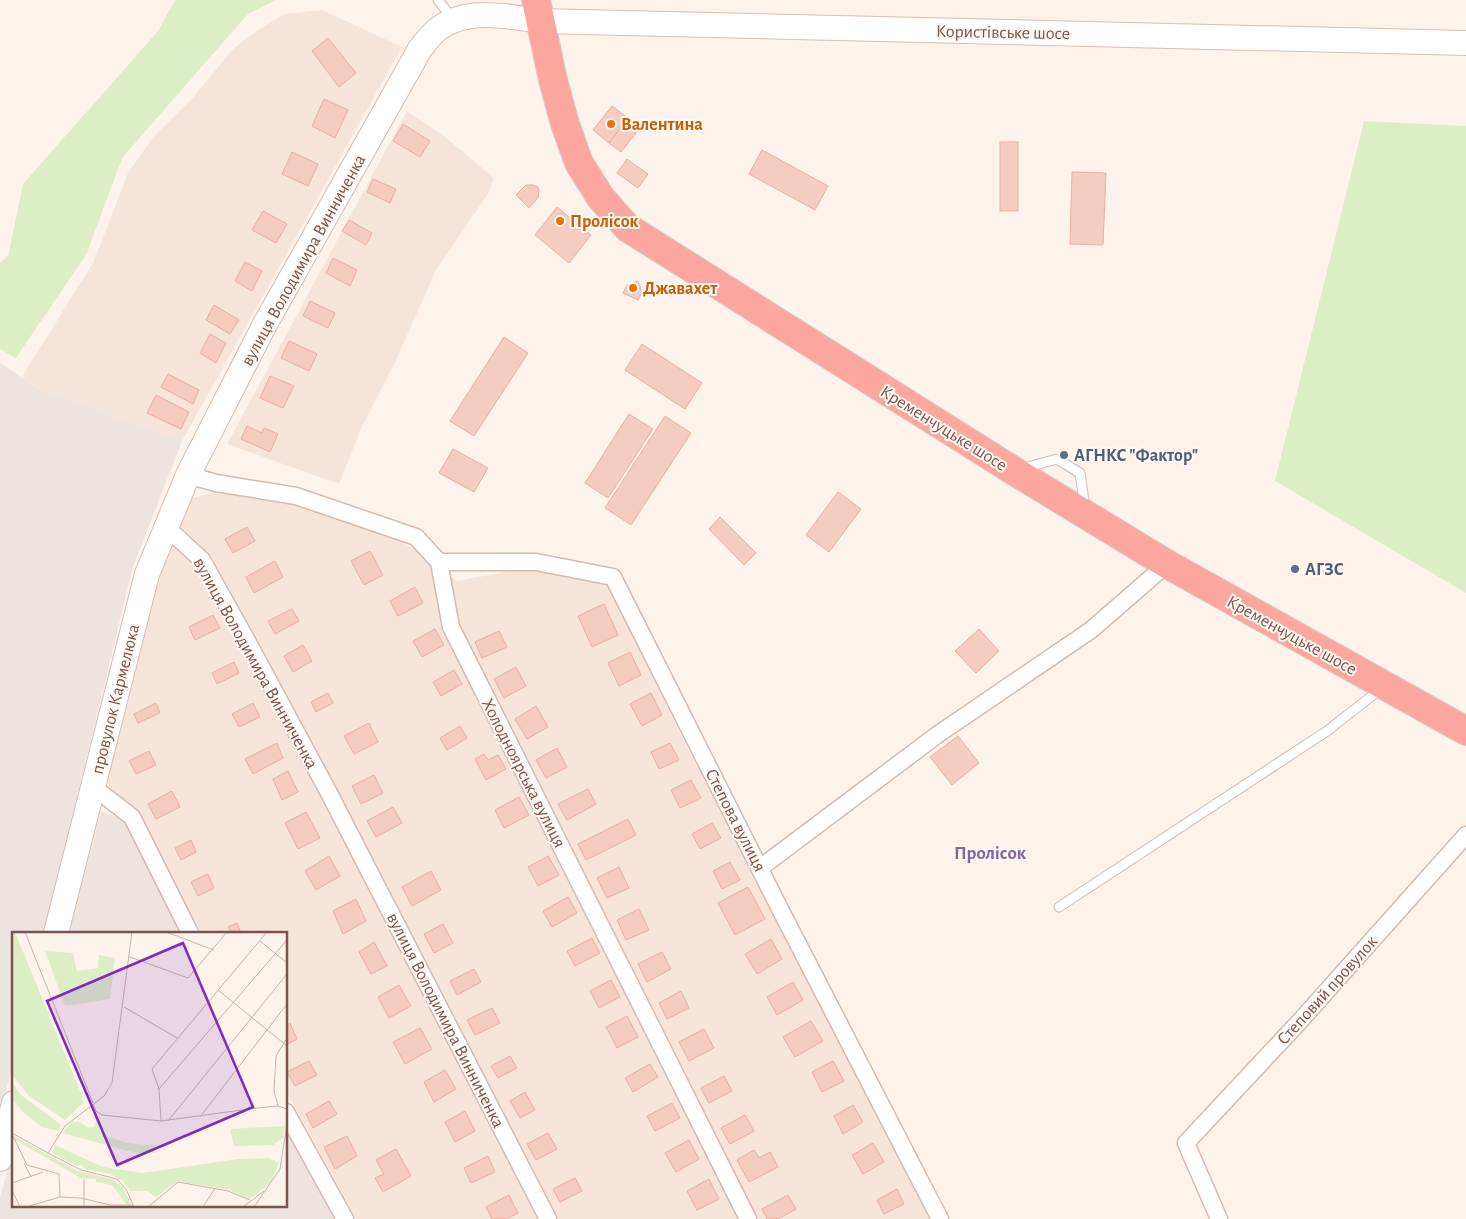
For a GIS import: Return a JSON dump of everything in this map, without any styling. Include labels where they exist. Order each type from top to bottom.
[{"type":"highway","name":"Кременчуцьке шосе","points":[[538,10],[564,124],[579,163],[600,198],[628,228],[1014,471],[1086,513],[1167,564],[1466,731]]},
{"type":"street","name":"вулиця Володимира Винниченка","points":[[538,10],[502,16],[468,15],[453,19],[436,29],[420,49],[264,326],[188,475],[166,527],[202,560],[247,640],[342,819],[548,1219]]},
{"type":"street","name":"Користівське шосе","points":[[538,10],[1466,43]]},
{"type":"street","points":[[188,475],[216,483],[296,496],[416,537],[438,562]]},
{"type":"street","name":"провулок Кармелюка","points":[[166,527],[147,574],[92,786],[132,816],[190,932]]},
{"type":"street","name":"Степова вулиця","points":[[438,562],[536,562],[613,576],[779,907],[940,1219]]},
{"type":"street","name":"Холодноярська вулиця","points":[[438,562],[451,627],[748,1219]]},
{"type":"street","points":[[760,868],[936,735],[1091,630],[1167,564]]},
{"type":"street","points":[[56,932],[92,786]]},
{"type":"street","name":"Степовий провулок","points":[[1219,1219],[1186,1143],[1300,1021],[1466,835]]},
{"type":"street","points":[[0,1159],[12,1111]]},
{"type":"street","points":[[288,1116],[346,1219]]},
{"type":"lane","points":[[438,0],[453,19]]},
{"type":"lane","points":[[1058,907],[1327,731],[1384,686]]},
{"type":"shaded area","points":[[322,10],[402,47],[182,441],[38,388],[22,377],[94,261],[128,173],[153,137],[192,99],[232,50],[256,31],[285,14]]},
{"type":"shaded area","points":[[407,111],[445,137],[494,178],[488,194],[436,270],[396,360],[361,429],[339,484],[227,444]]},
{"type":"shaded area","points":[[0,363],[38,388],[182,441],[133,567],[44,932],[12,932],[12,1067],[0,1116]]},
{"type":"shaded area","points":[[212,493],[295,500],[354,521],[418,550],[456,581],[522,569],[608,584],[686,745],[754,869],[930,1219],[356,1219],[288,1094],[288,932],[200,932],[134,810],[117,796],[106,780],[160,565],[192,498]]},
{"type":"shaded area","points":[[101,811],[128,822],[183,932],[69,932]]},
{"type":"shaded area","points":[[288,1123],[340,1219],[0,1219],[0,1198],[12,1153],[12,1206],[288,1206]]},
{"type":"green space","points":[[175,0],[276,0],[248,14],[122,158],[87,253],[16,358],[0,349],[0,263],[8,256],[23,184],[158,31]]},
{"type":"green space","points":[[1364,121],[1466,126],[1466,593],[1275,481]]},
{"type":"building","points":[[328,38],[356,73],[339,87],[312,51]]},
{"type":"building","points":[[324,99],[348,110],[335,138],[312,126]]},
{"type":"building","name":"Валентина","points":[[612,106],[628,118],[609,143],[593,130]]},
{"type":"building","points":[[628,118],[640,128],[621,152],[609,143]]},
{"type":"building","points":[[403,124],[430,141],[420,157],[393,141]]},
{"type":"building","points":[[1000,142],[1018,142],[1018,211],[1000,211]]},
{"type":"building","points":[[762,150],[828,186],[815,210],[749,174]]},
{"type":"building","points":[[292,152],[318,164],[308,186],[282,174]]},
{"type":"building","points":[[627,159],[648,174],[638,188],[617,173]]},
{"type":"building","points":[[1072,172],[1106,173],[1103,245],[1070,244]]},
{"type":"building","points":[[373,179],[396,189],[390,203],[367,192]]},
{"type":"building","points":[[526,185],[538,187],[539,191],[538,198],[529,208],[516,195]]},
{"type":"building","name":"Пролісок","points":[[557,207],[591,235],[569,263],[535,235]]},
{"type":"building","points":[[263,211],[287,224],[276,243],[252,230]]},
{"type":"building","points":[[349,220],[372,233],[366,245],[342,231]]},
{"type":"building","points":[[333,258],[357,270],[350,286],[326,273]]},
{"type":"building","points":[[245,262],[262,271],[252,291],[235,281]]},
{"type":"building","name":"Джавахет","points":[[638,281],[642,292],[638,300],[623,293],[627,285]]},
{"type":"building","points":[[310,301],[335,313],[328,328],[303,316]]},
{"type":"building","points":[[214,305],[239,320],[230,334],[206,320]]},
{"type":"building","points":[[210,334],[226,343],[216,363],[200,353]]},
{"type":"building","points":[[504,337],[528,353],[474,436],[450,421]]},
{"type":"building","points":[[289,341],[317,354],[309,371],[281,358]]},
{"type":"building","points":[[642,344],[702,383],[685,409],[625,370]]},
{"type":"building","points":[[168,374],[199,390],[193,404],[161,387]]},
{"type":"building","points":[[270,376],[294,386],[283,408],[260,398]]},
{"type":"building","points":[[156,395],[189,412],[181,429],[147,413]]},
{"type":"building","points":[[629,414],[653,429],[608,498],[585,483]]},
{"type":"building","points":[[665,416],[691,433],[631,525],[605,508]]},
{"type":"building","points":[[247,426],[262,433],[264,428],[278,434],[270,452],[241,439]]},
{"type":"building","points":[[453,449],[488,468],[474,492],[439,473]]},
{"type":"building","points":[[838,492],[861,509],[829,552],[806,535]]},
{"type":"building","points":[[720,517],[756,553],[744,565],[709,529]]},
{"type":"building","points":[[247,527],[255,541],[233,553],[225,539]]},
{"type":"building","points":[[370,551],[383,575],[364,585],[351,561]]},
{"type":"building","points":[[275,561],[283,577],[254,593],[246,577]]},
{"type":"building","points":[[415,587],[423,603],[398,616],[390,601]]},
{"type":"building","points":[[604,604],[618,635],[592,647],[578,616]]},
{"type":"building","points":[[292,609],[299,621],[275,634],[268,621]]},
{"type":"building","points":[[213,615],[220,628],[195,640],[189,627]]},
{"type":"building","points":[[435,629],[444,645],[422,657],[413,641]]},
{"type":"building","points":[[979,629],[999,651],[976,673],[955,651]]},
{"type":"building","points":[[499,631],[507,647],[482,658],[475,642]]},
{"type":"building","points":[[303,645],[312,661],[293,672],[284,656]]},
{"type":"building","points":[[630,652],[641,675],[619,686],[608,663]]},
{"type":"building","points":[[234,662],[239,673],[217,684],[212,673]]},
{"type":"building","points":[[516,667],[526,686],[504,698],[494,679]]},
{"type":"building","points":[[454,670],[462,684],[441,696],[433,682]]},
{"type":"building","points":[[328,693],[333,703],[316,712],[311,702]]},
{"type":"building","points":[[651,693],[662,715],[642,726],[630,704]]},
{"type":"building","points":[[156,703],[160,713],[138,723],[134,714]]},
{"type":"building","points":[[253,703],[260,717],[239,727],[232,714]]},
{"type":"building","points":[[536,706],[548,727],[527,739],[515,719]]},
{"type":"building","points":[[369,723],[378,742],[354,754],[344,736]]},
{"type":"building","points":[[460,726],[467,738],[447,750],[440,738]]},
{"type":"building","points":[[958,736],[979,763],[952,785],[930,757]]},
{"type":"building","points":[[277,743],[283,758],[253,774],[245,759]]},
{"type":"building","points":[[670,743],[679,760],[659,769],[651,752]]},
{"type":"building","points":[[557,748],[567,767],[546,778],[536,760]]},
{"type":"building","points":[[149,751],[156,765],[136,774],[129,761]]},
{"type":"building","points":[[484,754],[488,760],[498,755],[506,769],[486,780],[475,759]]},
{"type":"building","points":[[288,771],[298,792],[282,800],[273,779]]},
{"type":"building","points":[[374,775],[383,793],[361,804],[352,786]]},
{"type":"building","points":[[691,780],[701,798],[680,808],[671,790]]},
{"type":"building","points":[[588,789],[596,804],[567,820],[558,804]]},
{"type":"building","points":[[172,791],[180,807],[156,819],[148,804]]},
{"type":"building","points":[[519,797],[529,815],[504,828],[495,810]]},
{"type":"building","points":[[393,807],[402,823],[376,837],[367,821]]},
{"type":"building","points":[[306,812],[320,838],[298,849],[285,823]]},
{"type":"building","points":[[628,819],[636,835],[586,860],[578,844]]},
{"type":"building","points":[[712,823],[721,838],[700,849],[692,834]]},
{"type":"building","points":[[191,840],[196,852],[181,860],[175,848]]},
{"type":"building","points":[[329,856],[340,876],[316,890],[305,871]]},
{"type":"building","points":[[548,856],[559,875],[538,886],[528,867]]},
{"type":"building","points":[[730,862],[740,880],[722,889],[713,871]]},
{"type":"building","points":[[619,867],[629,888],[607,898],[597,878]]},
{"type":"building","points":[[431,871],[441,890],[412,906],[402,887]]},
{"type":"building","points":[[208,874],[214,888],[198,896],[191,882]]},
{"type":"building","points":[[748,887],[765,919],[735,935],[718,903]]},
{"type":"building","points":[[568,897],[577,913],[552,927],[543,911]]},
{"type":"building","points":[[356,899],[366,921],[343,934],[333,911]]},
{"type":"building","points":[[639,909],[649,930],[626,940],[617,920]]},
{"type":"building","points":[[237,923],[241,932],[230,932],[228,927]]},
{"type":"building","points":[[443,924],[453,943],[434,953],[424,934]]},
{"type":"building","points":[[592,938],[600,953],[575,966],[567,951]]},
{"type":"building","points":[[771,939],[782,959],[757,974],[745,954]]},
{"type":"building","points":[[374,942],[387,966],[371,974],[359,952]]},
{"type":"building","points":[[662,952],[671,969],[647,982],[638,964]]},
{"type":"building","points":[[474,969],[481,982],[457,995],[450,981]]},
{"type":"building","points":[[611,980],[620,997],[599,1008],[590,991]]},
{"type":"building","points":[[793,982],[803,1000],[777,1015],[767,997]]},
{"type":"building","points":[[399,985],[411,1006],[389,1018],[378,997]]},
{"type":"building","points":[[681,991],[689,1008],[667,1019],[659,1003]]},
{"type":"building","points":[[492,1008],[500,1023],[475,1035],[467,1020]]},
{"type":"building","points":[[627,1016],[638,1037],[617,1048],[606,1027]]},
{"type":"building","points":[[811,1021],[823,1041],[795,1057],[783,1037]]},
{"type":"building","points":[[290,1023],[297,1039],[288,1044],[288,1024]]},
{"type":"building","points":[[420,1028],[432,1049],[405,1064],[393,1042]]},
{"type":"building","points":[[704,1029],[714,1048],[689,1061],[679,1042]]},
{"type":"building","points":[[510,1056],[517,1068],[498,1078],[491,1066]]},
{"type":"building","points":[[309,1061],[317,1075],[295,1086],[288,1072]]},
{"type":"building","points":[[833,1061],[844,1081],[822,1092],[812,1072]]},
{"type":"building","points":[[650,1064],[658,1077],[633,1092],[625,1078]]},
{"type":"building","points":[[445,1070],[456,1089],[434,1102],[424,1082]]},
{"type":"building","points":[[724,1076],[732,1091],[709,1103],[701,1088]]},
{"type":"building","points":[[525,1092],[535,1110],[520,1118],[510,1101]]},
{"type":"building","points":[[329,1101],[337,1114],[313,1128],[306,1114]]},
{"type":"building","points":[[672,1103],[680,1118],[655,1131],[647,1116]]},
{"type":"building","points":[[853,1105],[863,1122],[843,1134],[834,1116]]},
{"type":"building","points":[[465,1111],[475,1131],[455,1142],[445,1122]]},
{"type":"building","points":[[745,1115],[754,1131],[730,1144],[721,1128]]},
{"type":"building","points":[[548,1133],[557,1149],[536,1160],[527,1144]]},
{"type":"building","points":[[347,1136],[357,1156],[335,1169],[324,1147]]},
{"type":"building","points":[[689,1140],[699,1159],[676,1172],[665,1153]]},
{"type":"building","points":[[873,1143],[884,1162],[863,1174],[852,1155]]},
{"type":"building","points":[[396,1149],[411,1176],[383,1192],[375,1178],[384,1174],[376,1160]]},
{"type":"building","points":[[754,1150],[759,1158],[770,1152],[778,1167],[749,1182],[737,1160]]},
{"type":"building","points":[[488,1156],[495,1172],[471,1183],[464,1168]]},
{"type":"building","points":[[575,1178],[582,1191],[560,1202],[553,1189]]},
{"type":"building","points":[[709,1179],[719,1199],[697,1210],[687,1191]]},
{"type":"building","points":[[897,1189],[904,1204],[884,1214],[877,1200]]},
{"type":"building","points":[[509,1195],[518,1213],[507,1219],[492,1219],[486,1207]]},
{"type":"building","points":[[788,1195],[796,1209],[778,1219],[767,1219],[762,1209]]},
{"type":"place","name":"Валентина","points":[[611,124]]},
{"type":"place","name":"Пролісок","points":[[560,221]]},
{"type":"place","name":"Джавахет","points":[[633,288]]},
{"type":"place","name":"АГНКС \"Фактор\"","points":[[1064,455]]},
{"type":"place","name":"АГЗС","points":[[1295,569]]},
{"type":"district","name":"Пролісок","points":[[990,852]]}]
